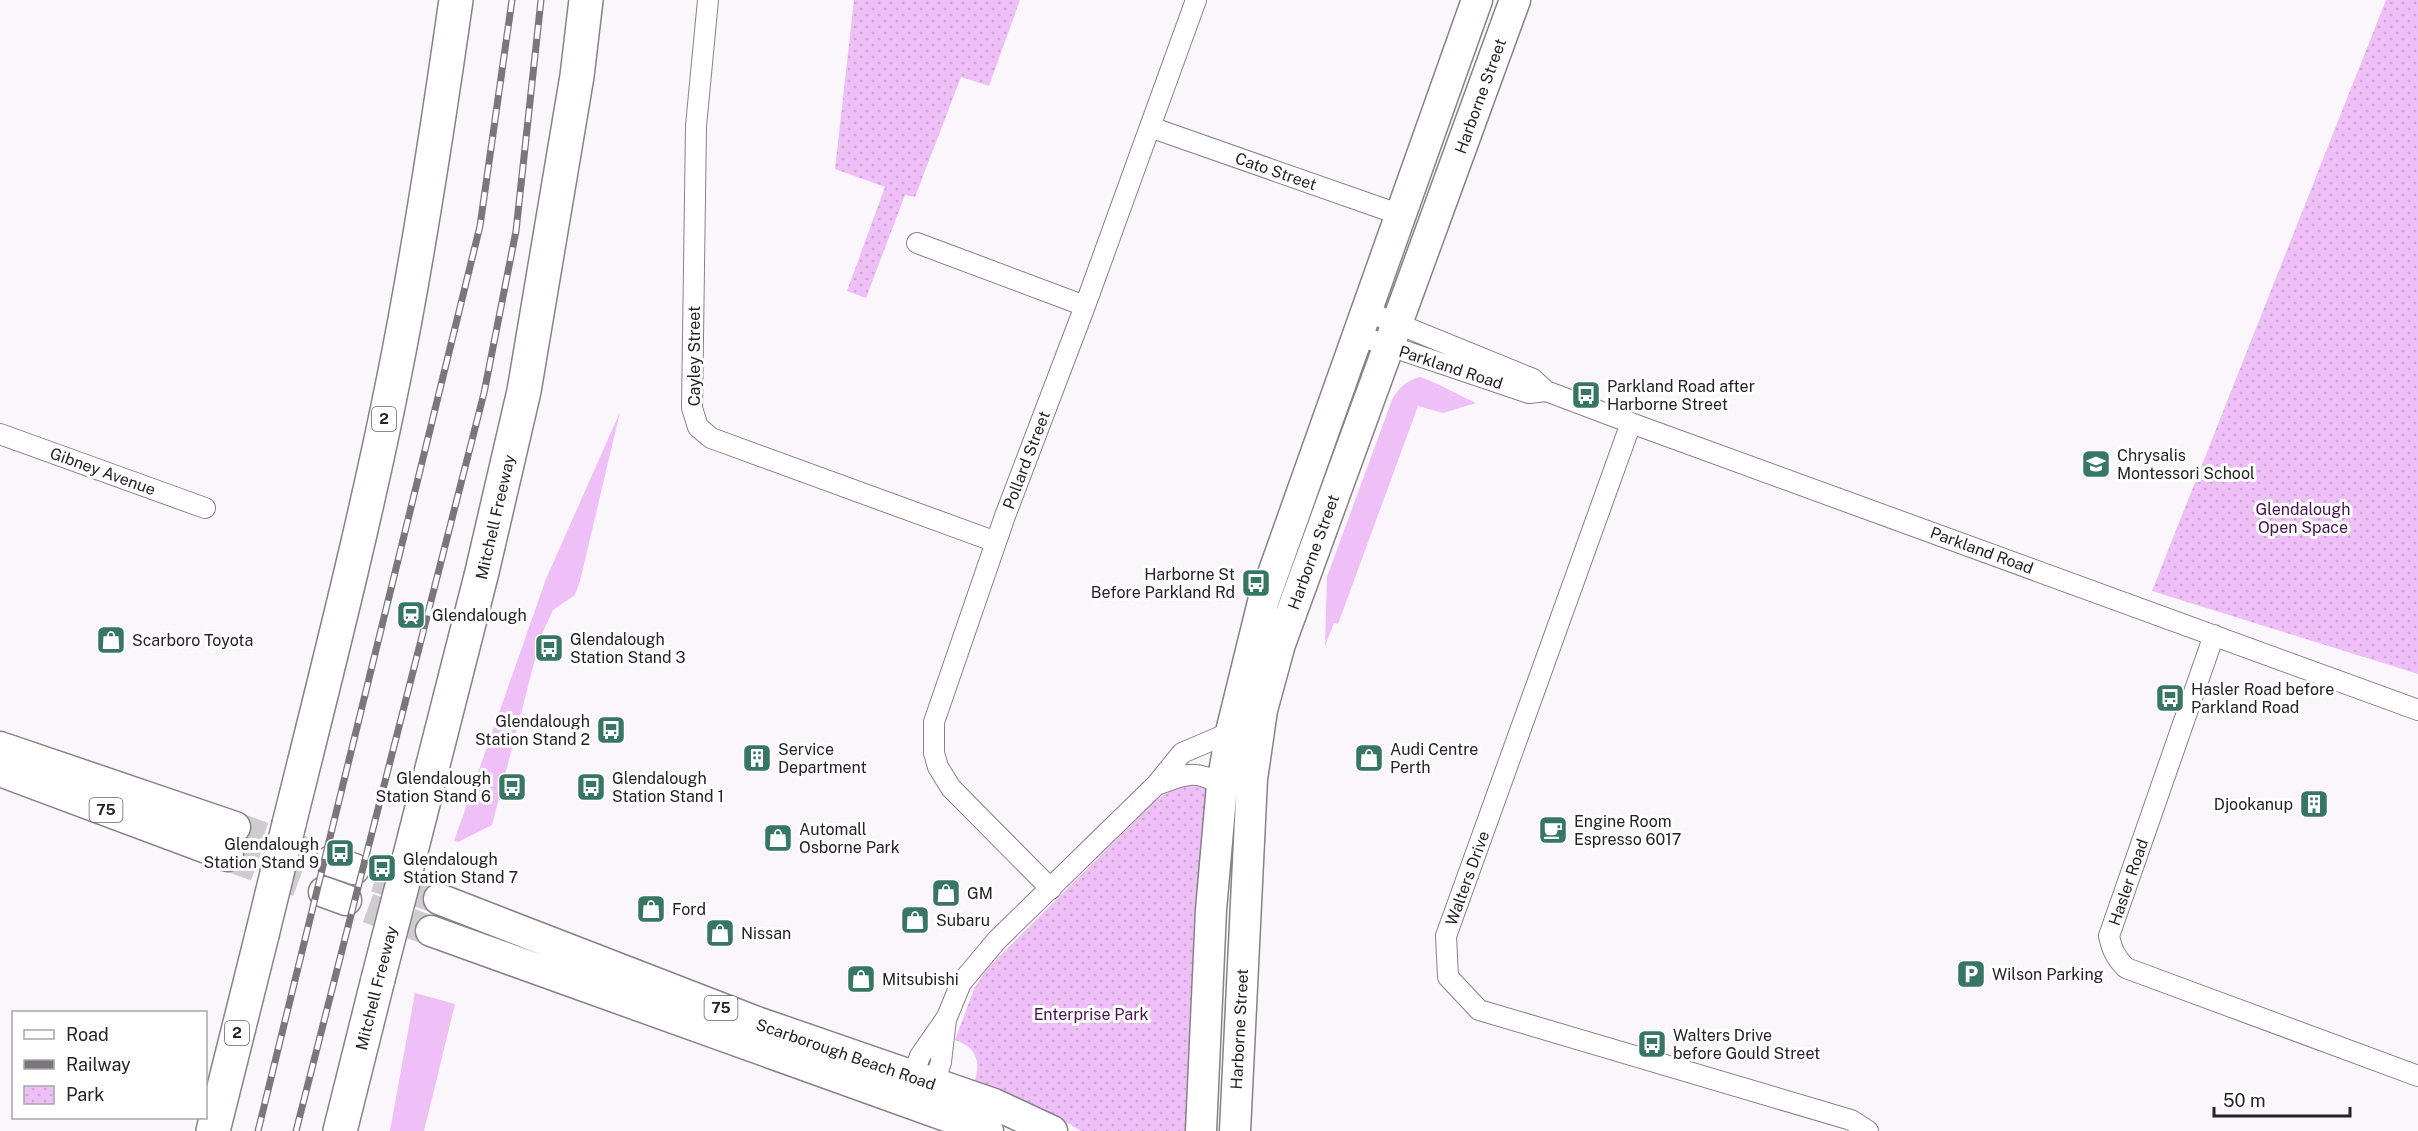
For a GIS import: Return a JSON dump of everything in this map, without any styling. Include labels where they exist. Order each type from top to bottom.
[{"type":"highway","name":"2","points":[[213,1131],[299,783],[394,377],[423,223],[456,0]]},
{"type":"highway","name":"Mitchell Freeway","points":[[340,1131],[482,572],[524,391],[578,76],[586,0]]},
{"type":"main road","name":"Harborne Street","points":[[1201,1131],[1211,910],[1222,785],[1231,732],[1263,602],[1477,0]]},
{"type":"main road","name":"Harborne Street","points":[[1235,1130],[1252,779],[1262,710],[1280,644],[1515,0]]},
{"type":"main road","points":[[1452,68],[1486,80]]},
{"type":"main road","name":"75","points":[[0,747],[235,827]]},
{"type":"main road","name":"75","points":[[0,771],[228,856]]},
{"type":"main road","name":"Scarborough Beach Road","points":[[439,899],[754,1022],[919,1092],[988,1131]]},
{"type":"main road","name":"Scarborough Beach Road","points":[[430,931],[919,1092],[994,1104],[1053,1131]]},
{"type":"street","name":"Cayley Street","points":[[708,0],[696,126],[692,408],[698,427],[711,438],[996,542]]},
{"type":"street","name":"Pollard Street","points":[[1051,889],[951,788],[938,767],[934,753],[933,730],[939,705],[996,542],[1196,0]]},
{"type":"street","name":"Cato Street","points":[[1150,128],[1401,215]]},
{"type":"street","points":[[917,243],[1085,306]]},
{"type":"street","name":"Parkland Road","points":[[1362,323],[1533,379],[1546,391],[1631,423],[2418,710]]},
{"type":"street","name":"Walters Drive","points":[[1631,423],[1446,936],[1448,977],[1479,1010],[1851,1120],[1868,1131]]},
{"type":"street","name":"Gibney Avenue","points":[[0,434],[206,508]]},
{"type":"street","name":"Hasler Road","points":[[2214,635],[2109,936],[2111,948],[2116,958],[2126,968],[2418,1076]]},
{"type":"street","points":[[919,1092],[920,1056],[947,1017],[961,983],[979,961],[1156,785],[1182,753],[1231,732]]},
{"type":"street","points":[[1156,785],[1186,775],[1204,774],[1222,785]]},
{"type":"green space","points":[[854,0],[1020,0],[989,86],[961,77],[915,197],[905,195],[866,298],[847,291],[885,187],[835,169]]},
{"type":"green space","name":"Glendalough Open Space","points":[[2386,0],[2418,0],[2418,674],[2152,591]]},
{"type":"green space","points":[[1420,377],[1476,403],[1443,413],[1418,406],[1338,624],[1334,623],[1325,646],[1327,577],[1392,400],[1403,385]]},
{"type":"green space","points":[[620,412],[580,581],[575,595],[553,610],[541,636],[492,825],[458,842],[454,841],[546,579]]},
{"type":"green space","name":"Enterprise Park","points":[[1184,783],[1206,786],[1209,795],[1188,1131],[1081,1131],[1042,1108],[974,1082],[977,1068],[975,1056],[968,1047],[955,1040],[974,989],[987,969],[1156,800]]},
{"type":"green space","points":[[415,993],[455,1004],[424,1131],[390,1131]]},
{"type":"tunnel","points":[[235,827],[311,854]]},
{"type":"tunnel","points":[[228,856],[304,884]]},
{"type":"tunnel","points":[[376,877],[439,899]]},
{"type":"tunnel","points":[[368,908],[431,931]]},
{"type":"railway","points":[[258,1131],[480,226],[512,0]]},
{"type":"railway","points":[[296,1131],[484,393],[516,231],[541,0]]},
{"type":"place","name":"Parkland Road after Harborne Street","points":[[1586,395]]},
{"type":"place","name":"Chrysalis Montessori School","points":[[2096,464]]},
{"type":"place","name":"Harborne St Before Parkland Rd","points":[[1256,583]]},
{"type":"place","name":"Glendalough","points":[[411,615]]},
{"type":"place","name":"Scarboro Toyota","points":[[111,640]]},
{"type":"place","name":"Glendalough Station Stand 3","points":[[549,648]]},
{"type":"place","name":"Hasler Road before Parkland Road","points":[[2170,698]]},
{"type":"place","name":"Glendalough Station Stand 2","points":[[611,730]]},
{"type":"place","name":"Service Department","points":[[757,758]]},
{"type":"place","name":"Audi Centre Perth","points":[[1369,758]]},
{"type":"place","name":"Glendalough Station Stand 6","points":[[512,787]]},
{"type":"place","name":"Glendalough Station Stand 1","points":[[591,787]]},
{"type":"place","name":"Djookanup","points":[[2314,804]]},
{"type":"place","name":"Engine Room Espresso 6017","points":[[1553,830]]},
{"type":"place","name":"Automall Osborne Park","points":[[778,838]]},
{"type":"place","name":"Glendalough Station Stand 9","points":[[340,853]]},
{"type":"place","name":"Glendalough Station Stand 7","points":[[382,868]]},
{"type":"place","name":"GM","points":[[946,893]]},
{"type":"place","name":"Ford","points":[[651,909]]},
{"type":"place","name":"Subaru","points":[[915,920]]},
{"type":"place","name":"Nissan","points":[[720,933]]},
{"type":"place","name":"Wilson Parking","points":[[1971,974]]},
{"type":"place","name":"Mitsubishi","points":[[861,979]]},
{"type":"place","name":"Walters Drive before Gould Street","points":[[1652,1044]]}]
